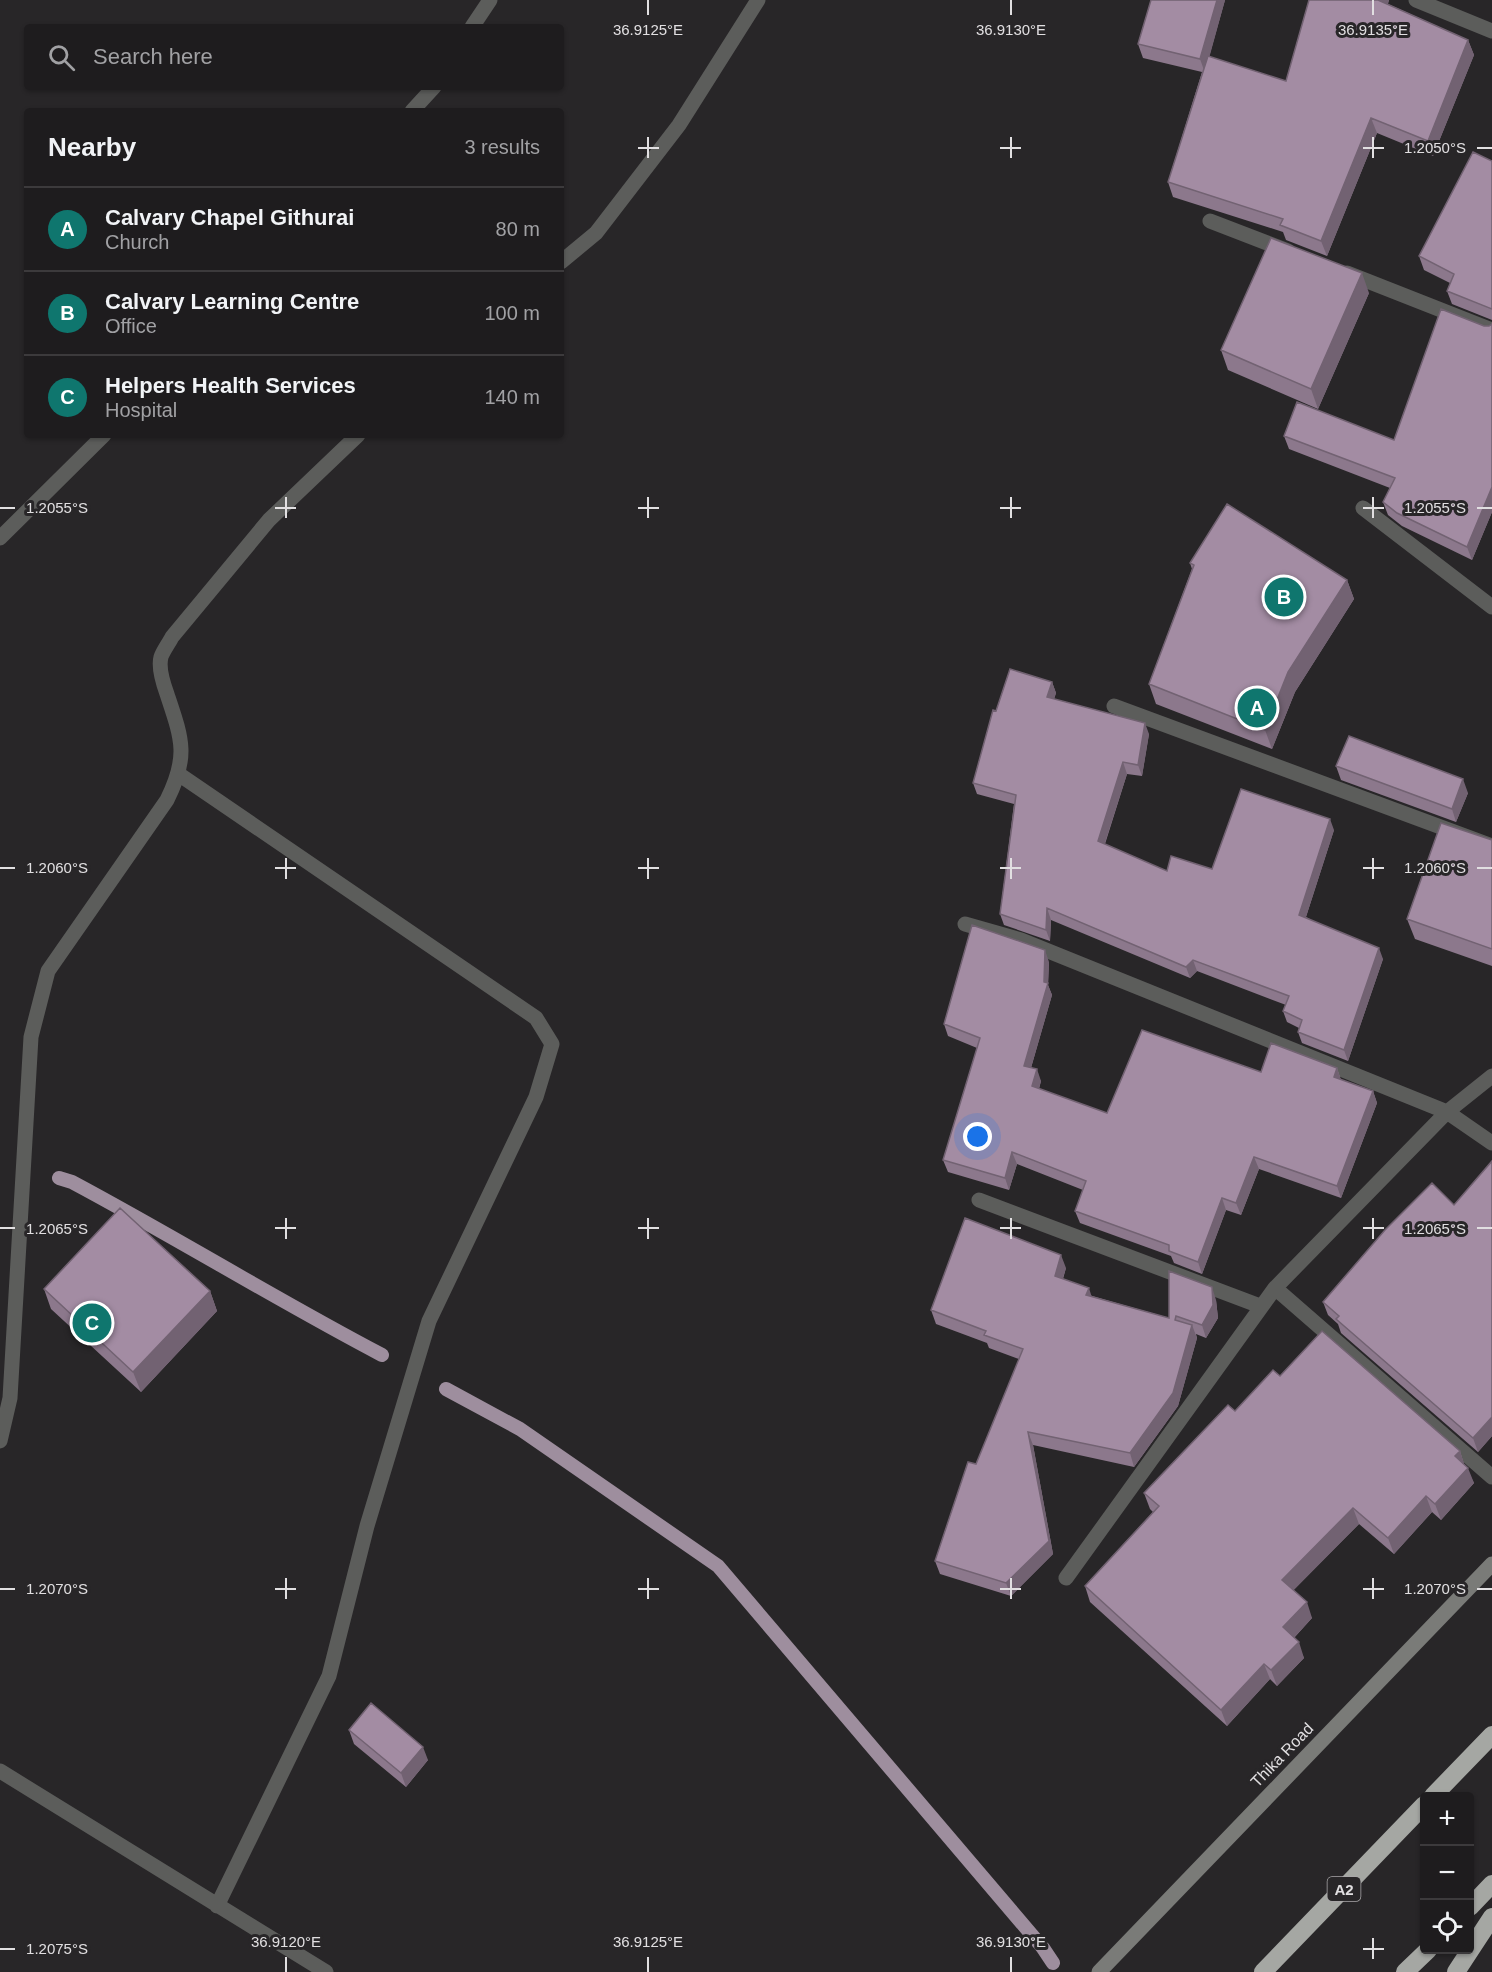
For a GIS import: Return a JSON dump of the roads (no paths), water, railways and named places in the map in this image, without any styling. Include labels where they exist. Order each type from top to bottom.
[{"type":"highway","points":[[1438,1792],[1492,1735]]},
{"type":"highway","name":"A2","points":[[1263,1972],[1420,1810]]},
{"type":"highway","points":[[1474,1903],[1492,1884]]},
{"type":"highway","points":[[1456,1972],[1492,1917]]},
{"type":"highway","points":[[1406,1972],[1424,1954]]},
{"type":"main road","name":"Thika Road","points":[[1099,1972],[1492,1564]]},
{"type":"street","points":[[474,24],[490,0]]},
{"type":"street","points":[[564,260],[596,233],[679,125],[758,0]]},
{"type":"street","points":[[1416,0],[1492,31]]},
{"type":"street","points":[[415,108],[431,90]]},
{"type":"street","points":[[1210,220],[1308,258]]},
{"type":"street","points":[[1329,267],[1492,330]]},
{"type":"street","points":[[0,538],[101,438]]},
{"type":"street","points":[[0,1441],[10,1398],[31,1037],[48,971],[167,801],[180,775],[182,749],[177,723],[162,681],[161,658],[172,637],[269,519],[355,438]]},
{"type":"street","points":[[1363,508],[1492,607]]},
{"type":"street","points":[[1114,706],[1492,846]]},
{"type":"street","points":[[180,775],[536,1018],[552,1044],[536,1097],[429,1321],[367,1526],[329,1676],[217,1906]]},
{"type":"street","points":[[965,924],[1021,940],[1447,1112],[1492,1143]]},
{"type":"street","points":[[1066,1578],[1275,1287],[1447,1112],[1492,1076]]},
{"type":"street","points":[[979,1200],[1260,1306]]},
{"type":"street","points":[[1275,1287],[1492,1477]]},
{"type":"street","points":[[0,1771],[326,1972]]},
{"type":"waterway","points":[[59,1178],[72,1182],[111,1203],[382,1355]]},
{"type":"waterway","points":[[446,1389],[520,1429],[718,1566],[1043,1948],[1053,1963]]},
{"type":"place","name":"Calvary Learning Centre","points":[[1284,597]]},
{"type":"place","name":"Calvary Chapel Githurai","points":[[1257,708]]},
{"type":"place","name":"Helpers Health Services","points":[[92,1323]]}]
